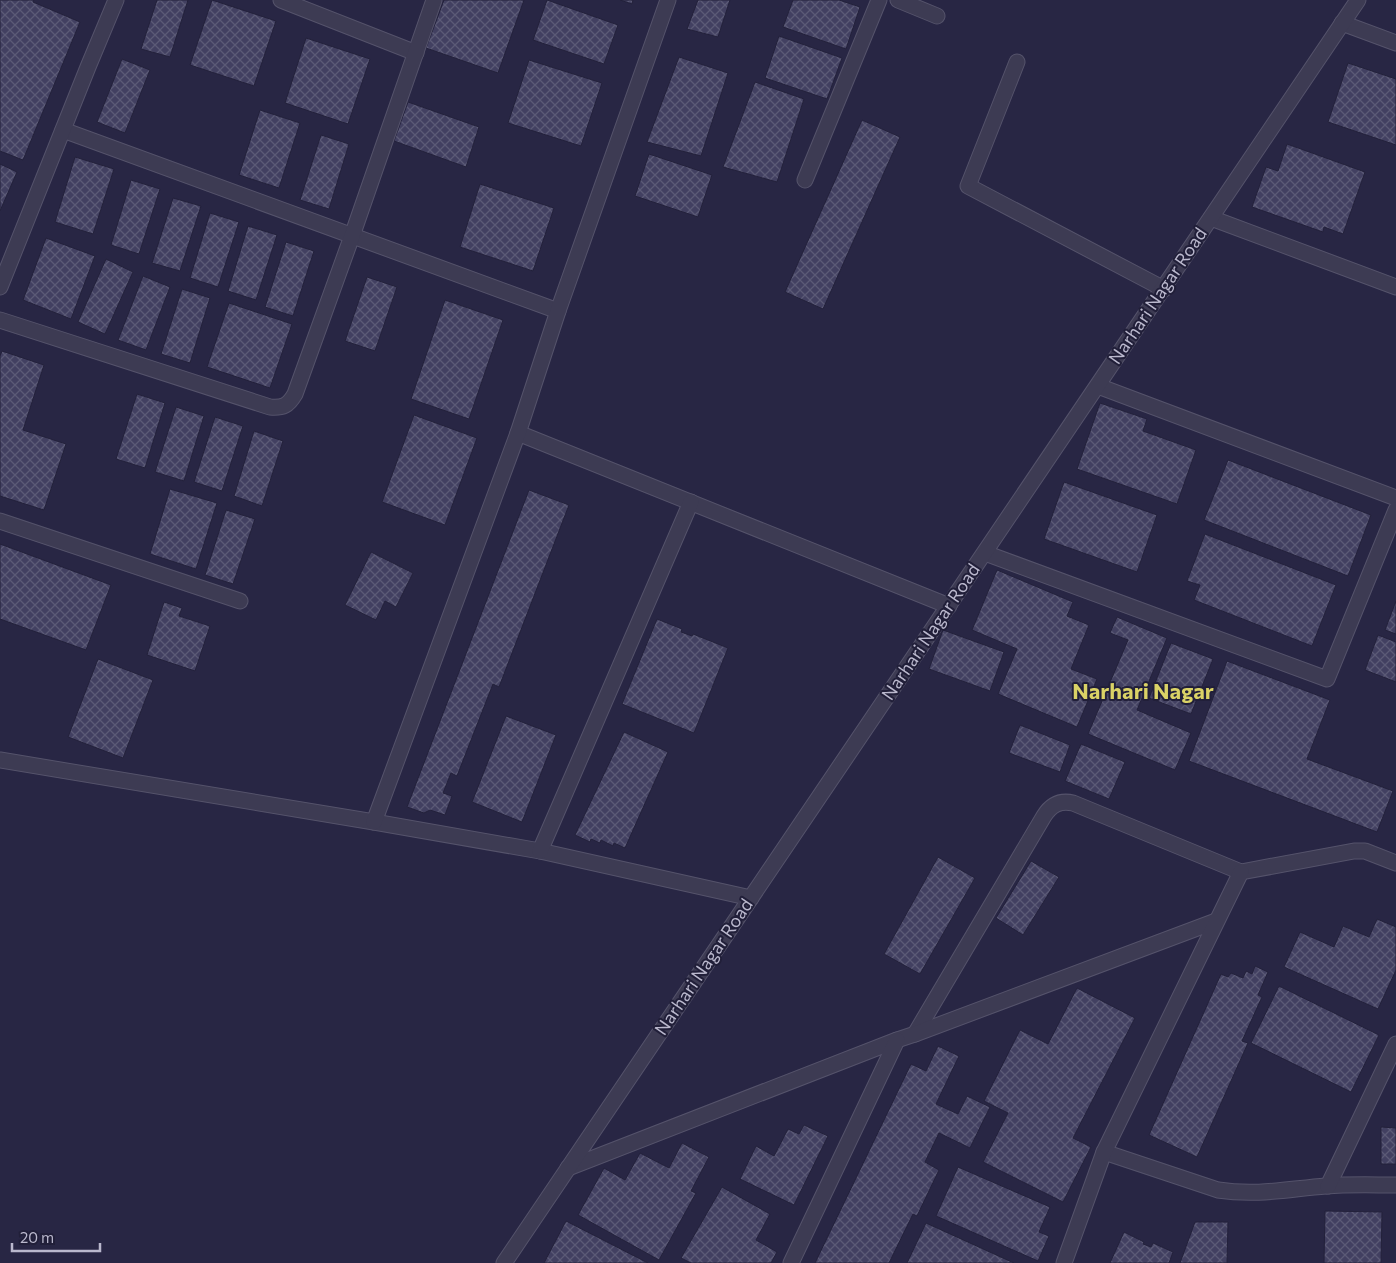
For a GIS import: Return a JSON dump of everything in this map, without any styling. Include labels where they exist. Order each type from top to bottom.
[{"type":"street","points":[[0,287],[5,261],[116,0]]},
{"type":"street","points":[[281,0],[416,53]]},
{"type":"street","points":[[0,320],[270,407],[280,408],[290,402],[295,394],[352,236],[434,0]]},
{"type":"street","points":[[374,822],[518,433],[558,311],[668,0]]},
{"type":"street","points":[[805,180],[879,0]]},
{"type":"street","points":[[898,0],[937,16]]},
{"type":"street","name":"Narhari Nagar Road","points":[[504,1263],[1358,0]]},
{"type":"street","points":[[1342,23],[1396,43]]},
{"type":"street","points":[[1017,62],[968,186],[1164,289]]},
{"type":"street","points":[[62,130],[558,311]]},
{"type":"street","points":[[1211,218],[1396,287]]},
{"type":"street","points":[[1098,386],[1396,498]]},
{"type":"street","points":[[518,433],[949,606]]},
{"type":"street","points":[[540,852],[690,502]]},
{"type":"street","points":[[984,554],[1327,679],[1396,510]]},
{"type":"street","points":[[0,522],[240,601]]},
{"type":"street","points":[[0,760],[374,822],[540,852],[751,898]]},
{"type":"street","points":[[915,1034],[1044,816],[1058,802],[1073,803],[1241,872],[1354,850],[1365,851],[1396,863]]},
{"type":"street","points":[[1064,1263],[1104,1152],[1241,872]]},
{"type":"street","points":[[568,1168],[897,1040],[1216,921]]},
{"type":"street","points":[[791,1263],[897,1040]]},
{"type":"street","points":[[1328,1186],[1396,1044]]},
{"type":"street","points":[[1104,1152],[1218,1190],[1235,1193],[1264,1193],[1328,1186],[1396,1185]]},
{"type":"building","points":[[0,0],[34,0],[33,2],[80,22],[23,160],[0,151]]},
{"type":"building","points":[[157,0],[188,0],[170,57],[141,49]]},
{"type":"building","points":[[212,0],[276,21],[254,86],[190,65]]},
{"type":"building","points":[[444,0],[524,0],[498,73],[426,48]]},
{"type":"building","points":[[547,0],[618,25],[604,64],[533,40]]},
{"type":"building","points":[[620,0],[633,0],[632,4]]},
{"type":"building","points":[[698,0],[730,0],[718,37],[687,29]]},
{"type":"building","points":[[793,0],[839,0],[860,7],[846,49],[783,27]]},
{"type":"building","points":[[779,36],[842,58],[827,99],[765,78]]},
{"type":"building","points":[[306,38],[370,59],[348,124],[285,103]]},
{"type":"building","points":[[679,57],[728,73],[701,156],[647,142]]},
{"type":"building","points":[[122,59],[150,70],[125,133],[97,122]]},
{"type":"building","points":[[529,60],[602,83],[581,146],[508,123]]},
{"type":"building","points":[[1348,63],[1396,79],[1396,145],[1328,122]]},
{"type":"building","points":[[755,82],[804,99],[777,182],[723,167]]},
{"type":"building","points":[[408,102],[479,127],[466,167],[394,141]]},
{"type":"building","points":[[260,110],[300,123],[279,188],[239,175]]},
{"type":"building","points":[[862,120],[900,137],[823,309],[785,292]]},
{"type":"building","points":[[321,135],[349,144],[329,209],[300,200]]},
{"type":"building","points":[[1287,144],[1365,172],[1343,234],[1324,227],[1323,232],[1252,207],[1266,167],[1278,171]]},
{"type":"building","points":[[649,154],[712,175],[698,217],[635,196]]},
{"type":"building","points":[[75,157],[114,169],[93,234],[55,222]]},
{"type":"building","points":[[0,164],[17,172],[0,211]]},
{"type":"building","points":[[131,180],[160,189],[139,254],[111,245]]},
{"type":"building","points":[[480,184],[554,208],[533,271],[460,247]]},
{"type":"building","points":[[173,198],[201,206],[180,271],[152,263]]},
{"type":"building","points":[[210,213],[239,222],[218,287],[190,278]]},
{"type":"building","points":[[248,226],[277,235],[256,300],[228,291]]},
{"type":"building","points":[[46,238],[95,256],[71,319],[23,300]]},
{"type":"building","points":[[286,242],[314,251],[293,316],[265,307]]},
{"type":"building","points":[[106,259],[133,272],[105,334],[78,322]]},
{"type":"building","points":[[143,276],[170,287],[146,350],[118,340]]},
{"type":"building","points":[[367,277],[397,287],[375,351],[345,341]]},
{"type":"building","points":[[182,289],[210,298],[190,363],[161,354]]},
{"type":"building","points":[[445,300],[503,320],[469,419],[411,399]]},
{"type":"building","points":[[229,303],[292,324],[270,388],[207,367]]},
{"type":"building","points":[[2,351],[44,365],[23,430],[66,444],[44,510],[0,496],[0,356]]},
{"type":"building","points":[[137,394],[165,403],[145,468],[116,459]]},
{"type":"building","points":[[1100,403],[1147,419],[1143,431],[1196,450],[1177,504],[1077,469]]},
{"type":"building","points":[[176,407],[204,416],[184,481],[155,472]]},
{"type":"building","points":[[414,415],[477,438],[445,525],[382,502]]},
{"type":"building","points":[[215,417],[243,426],[222,491],[194,482]]},
{"type":"building","points":[[254,431],[283,441],[262,506],[234,496]]},
{"type":"building","points":[[1228,460],[1371,515],[1348,576],[1204,520]]},
{"type":"building","points":[[1064,482],[1157,515],[1137,572],[1044,539]]},
{"type":"building","points":[[170,489],[217,503],[196,569],[150,554]]},
{"type":"building","points":[[529,490],[569,505],[499,687],[493,684],[457,776],[451,773],[443,793],[452,796],[445,815],[430,810],[424,813],[407,807]]},
{"type":"building","points":[[226,510],[255,519],[233,584],[205,575]]},
{"type":"building","points":[[1205,534],[1336,585],[1312,646],[1194,600],[1200,585],[1187,581]]},
{"type":"building","points":[[0,544],[111,585],[86,650],[0,619]]},
{"type":"building","points":[[371,552],[413,573],[396,607],[385,601],[376,620],[345,605]]},
{"type":"building","points":[[997,570],[1073,602],[1067,616],[1089,625],[1071,669],[1097,679],[1077,727],[998,694],[1017,649],[972,630]]},
{"type":"building","points":[[1396,601],[1396,634],[1385,630]]},
{"type":"building","points":[[164,602],[182,608],[179,616],[210,626],[195,671],[147,655]]},
{"type":"building","points":[[1117,617],[1167,638],[1137,710],[1191,733],[1175,770],[1088,734],[1128,640],[1110,633]]},
{"type":"building","points":[[657,619],[682,629],[681,632],[692,636],[693,634],[728,648],[694,733],[622,704]]},
{"type":"building","points":[[943,630],[1004,652],[990,691],[929,669]]},
{"type":"building","points":[[1378,635],[1396,642],[1396,682],[1365,670]]},
{"type":"building","points":[[1171,643],[1213,659],[1191,714],[1149,698]]},
{"type":"building","points":[[98,659],[153,680],[123,758],[68,737]]},
{"type":"building","points":[[1227,661],[1330,700],[1307,759],[1393,791],[1377,832],[1189,761]]},
{"type":"building","points":[[506,716],[556,735],[522,822],[472,802]]},
{"type":"building","points":[[1020,725],[1070,745],[1060,772],[1009,753]]},
{"type":"building","points":[[624,732],[668,752],[625,848],[614,843],[613,846],[601,840],[600,843],[591,839],[590,842],[575,835]]},
{"type":"building","points":[[1081,744],[1125,762],[1109,799],[1065,781]]},
{"type":"building","points":[[938,857],[975,878],[920,974],[884,954]]},
{"type":"building","points":[[1031,861],[1059,877],[1023,935],[996,918]]},
{"type":"building","points":[[1377,919],[1396,927],[1396,970],[1378,1009],[1284,967],[1300,932],[1334,947],[1343,926],[1369,937]]},
{"type":"building","points":[[1255,966],[1268,972],[1258,995],[1262,997],[1242,1041],[1248,1043],[1197,1157],[1149,1135],[1221,974],[1228,977],[1231,973],[1243,978],[1246,971],[1252,974]]},
{"type":"building","points":[[1279,986],[1379,1035],[1351,1092],[1251,1043]]},
{"type":"building","points":[[1077,988],[1135,1018],[1073,1138],[1091,1147],[1063,1202],[983,1162],[1008,1113],[984,1101],[1020,1030],[1048,1044]]},
{"type":"building","points":[[938,1046],[959,1056],[936,1104],[958,1114],[967,1096],[990,1107],[970,1148],[939,1133],[925,1162],[939,1170],[917,1216],[913,1214],[889,1263],[815,1263],[911,1064],[926,1071]]},
{"type":"building","points":[[804,1125],[828,1136],[794,1205],[740,1179],[756,1146],[774,1156],[788,1129],[799,1134]]},
{"type":"building","points":[[1381,1127],[1396,1128],[1396,1164],[1381,1164]]},
{"type":"building","points":[[682,1143],[709,1157],[691,1191],[696,1193],[659,1260],[578,1215],[604,1168],[625,1180],[640,1153],[669,1168]]},
{"type":"building","points":[[958,1167],[1050,1207],[1039,1232],[1049,1236],[1038,1261],[936,1216]]},
{"type":"building","points":[[722,1187],[770,1214],[756,1240],[777,1252],[771,1263],[691,1263],[681,1258]]},
{"type":"building","points":[[1325,1211],[1382,1212],[1381,1263],[1324,1263]]},
{"type":"building","points":[[566,1221],[648,1263],[544,1263]]},
{"type":"building","points":[[1195,1222],[1228,1222],[1227,1263],[1180,1263]]},
{"type":"building","points":[[926,1223],[1014,1263],[907,1263]]},
{"type":"building","points":[[1124,1232],[1144,1242],[1143,1244],[1151,1247],[1153,1243],[1173,1252],[1169,1263],[1110,1263]]},
{"type":"district","name":"Narhari Nagar","points":[[1143,691]]}]
